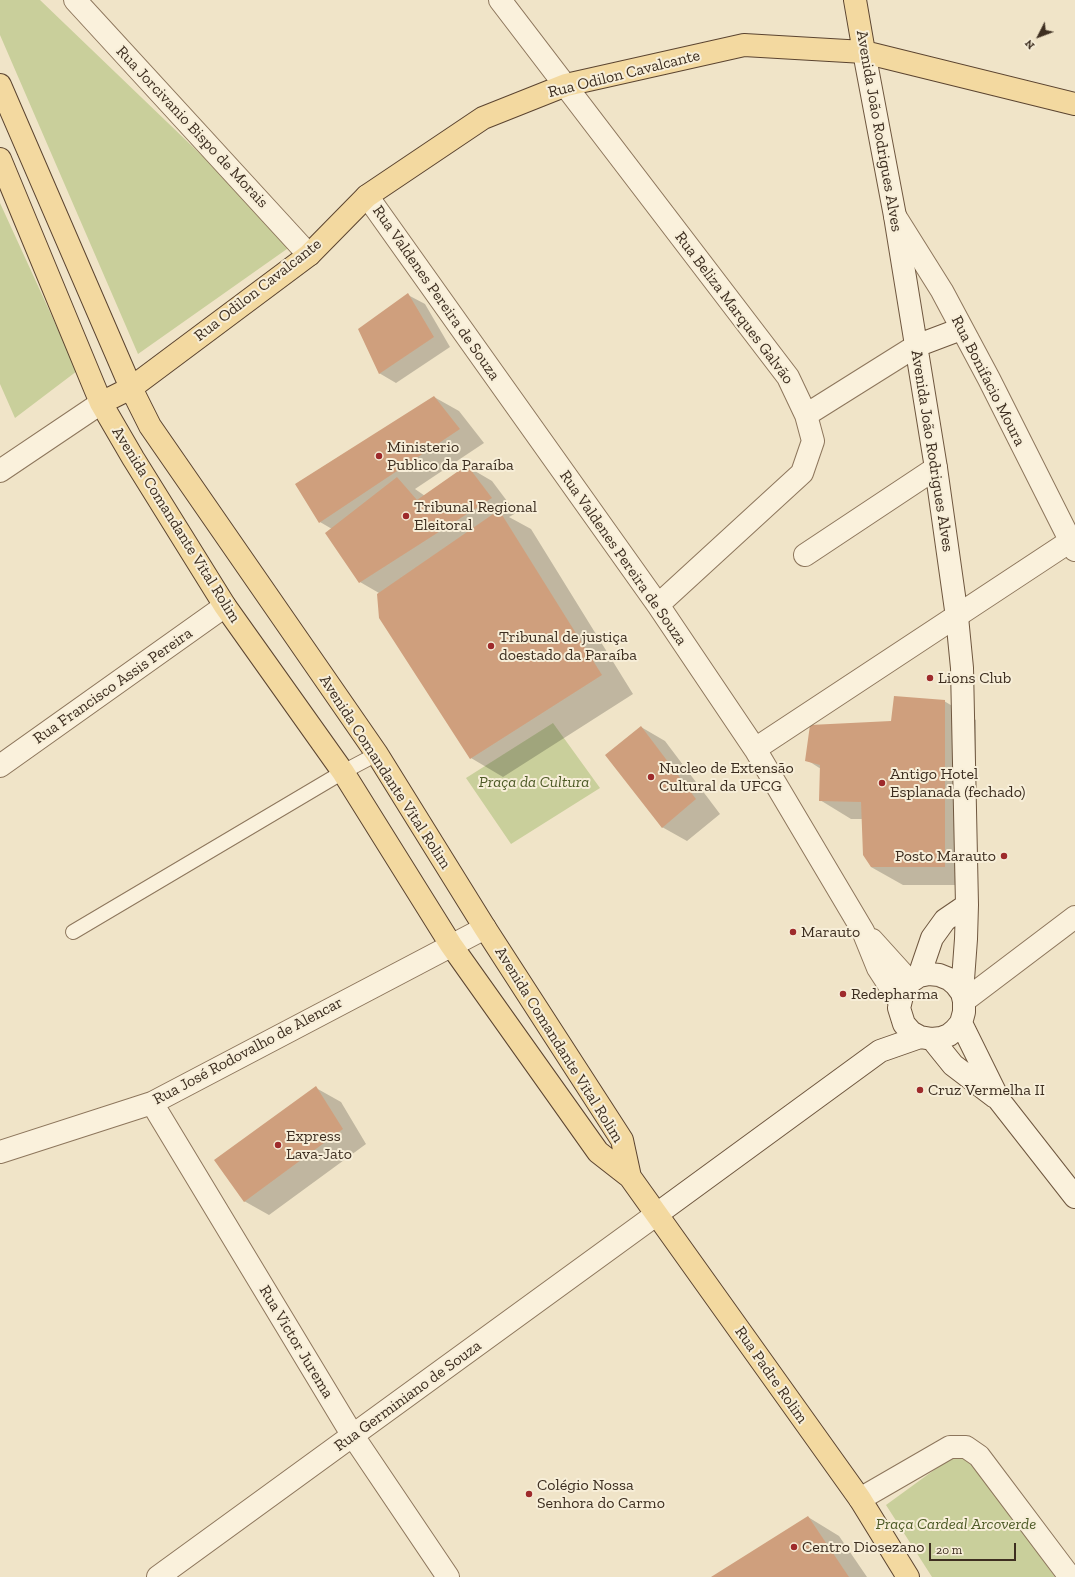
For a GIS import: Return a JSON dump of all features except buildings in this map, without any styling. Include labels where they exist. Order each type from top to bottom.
[{"type":"main road","name":"Avenida João Rodrigues Alves","points":[[855,0],[864,52]]},
{"type":"main road","name":"Rua Odilon Cavalcante","points":[[101,403],[131,388],[309,255],[367,196],[483,118],[566,85],[744,45],[864,52],[1075,104]]},
{"type":"main road","name":"Avenida Comandante Vital Rolim","points":[[0,85],[131,388],[150,426],[377,754],[485,928],[622,1140],[630,1177]]},
{"type":"main road","name":"Avenida Comandante Vital Rolim","points":[[0,159],[101,403],[133,458],[225,606],[343,772],[451,945],[598,1152],[630,1177]]},
{"type":"main road","name":"Rua Padre Rolim","points":[[630,1177],[860,1499],[908,1577]]},
{"type":"street","name":"Rua Jorcivanio Bispo de Morais","points":[[75,0],[309,255]]},
{"type":"street","name":"Rua Beliza Marques Galvão","points":[[500,0],[788,377],[806,415],[813,441],[802,473],[658,605]]},
{"type":"street","name":"Avenida João Rodrigues Alves","points":[[864,52],[895,216],[936,468],[957,617],[962,668],[967,905],[963,997]]},
{"type":"street","name":"Rua Valdenes Pereira de Souza","points":[[367,196],[658,605],[755,748],[863,931],[878,968],[900,1008]]},
{"type":"street","name":"Rua Bonifacio Moura","points":[[895,216],[942,291],[1073,543]]},
{"type":"street","points":[[806,415],[916,346],[961,329]]},
{"type":"street","name":"Rua Odilon Cavalcante","points":[[0,471],[101,403]]},
{"type":"street","points":[[805,555],[936,468]]},
{"type":"street","points":[[755,748],[1073,543]]},
{"type":"street","name":"Rua Francisco Assis Pereira","points":[[0,766],[225,606]]},
{"type":"street","points":[[880,1051],[900,1008],[903,992],[914,979],[932,938],[944,920],[967,905]]},
{"type":"street","points":[[963,997],[1075,917]]},
{"type":"street","name":"Rua José Rodovalho de Alencar","points":[[3,1147],[152,1103],[485,928]]},
{"type":"street","name":"Rua Valdenes Pereira de Souza","points":[[863,931],[914,979]]},
{"type":"street","points":[[880,1051],[926,1038],[941,1038],[949,1035],[961,1023],[964,1012],[963,997],[956,985],[949,979],[939,975],[929,974],[914,979]]},
{"type":"street","points":[[900,1008],[904,1024],[911,1032],[926,1038],[953,1065],[999,1100]]},
{"type":"street","points":[[961,1023],[999,1100],[1075,1197]]},
{"type":"street","name":"Rua Germiniano de Souza","points":[[158,1577],[880,1051]]},
{"type":"street","name":"Rua Victor Jurema","points":[[152,1103],[353,1436],[448,1577]]},
{"type":"street","points":[[860,1499],[950,1447],[966,1447],[979,1456],[1070,1577]]},
{"type":"lane","points":[[73,932],[343,772],[377,754]]},
{"type":"green space","points":[[0,0],[40,0],[294,244],[138,354],[0,35]]},
{"type":"green space","points":[[0,203],[77,371],[15,418],[0,384]]},
{"type":"green space","name":"Praça da Cultura","points":[[553,723],[600,788],[511,844],[466,778]]},
{"type":"green space","name":"Praça Cardeal Arcoverde","points":[[963,1449],[1055,1577],[932,1577],[886,1505]]},
{"type":"place","name":"Ministerio Publico da Paraíba","points":[[379,456]]},
{"type":"place","name":"Tribunal Regional Eleitoral","points":[[406,516]]},
{"type":"place","name":"Tribunal de justiça doestado da Paraíba","points":[[491,646]]},
{"type":"place","name":"Lions Club","points":[[930,678]]},
{"type":"place","name":"Nucleo de Extensão Cultural da UFCG","points":[[651,777]]},
{"type":"place","name":"Antigo Hotel Esplanada (fechado)","points":[[882,783]]},
{"type":"place","name":"Posto Marauto","points":[[1004,856]]},
{"type":"place","name":"Marauto","points":[[793,932]]},
{"type":"place","name":"Redepharma","points":[[843,994]]},
{"type":"place","name":"Cruz Vermelha II","points":[[920,1090]]},
{"type":"place","name":"Express Lava-Jato","points":[[278,1145]]},
{"type":"place","name":"Colégio Nossa Senhora do Carmo","points":[[529,1494]]},
{"type":"place","name":"Centro Diosezano","points":[[794,1547]]}]
